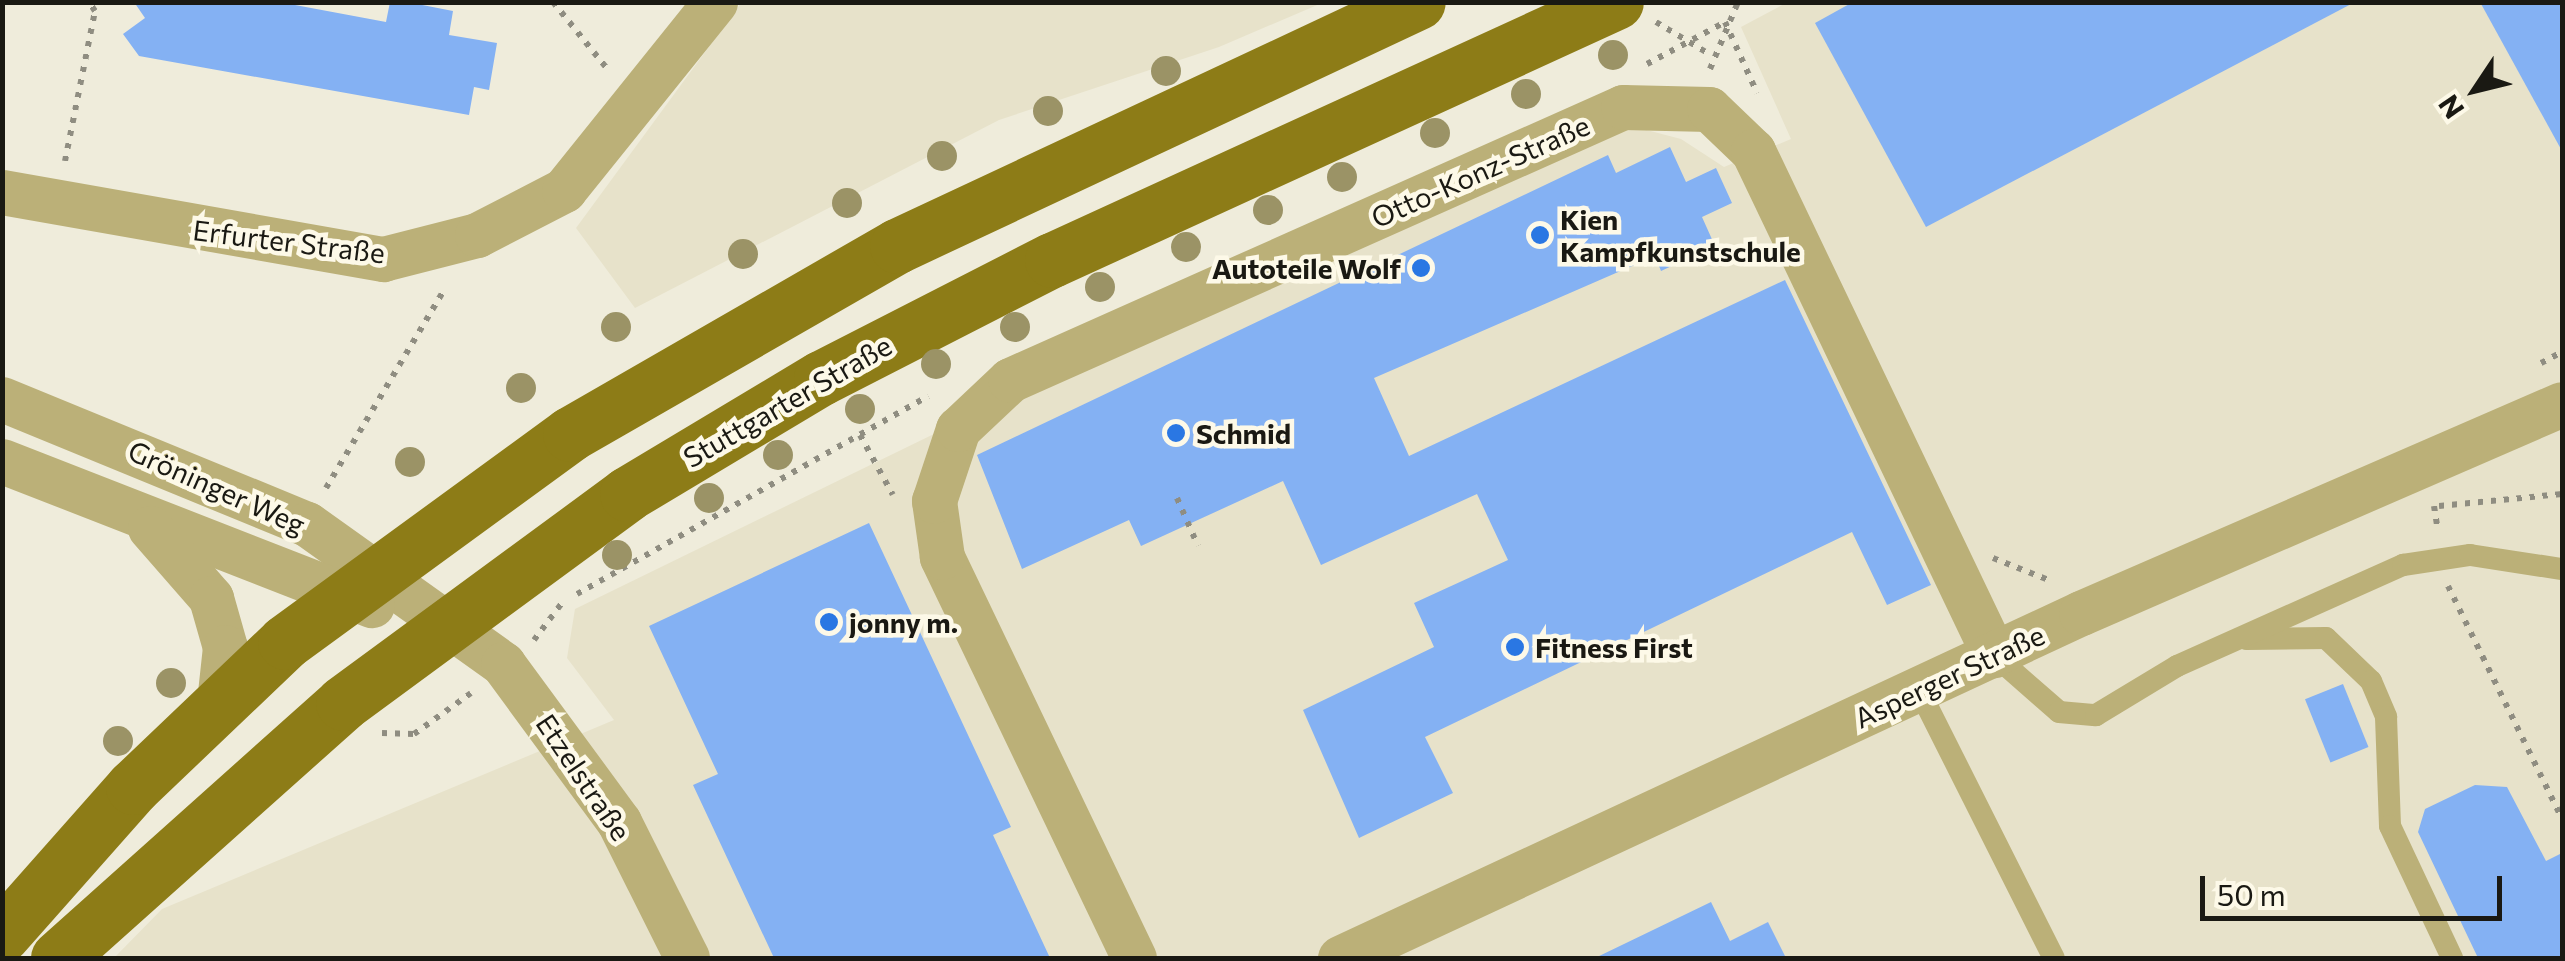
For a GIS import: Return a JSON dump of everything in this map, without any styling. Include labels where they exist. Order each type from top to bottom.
[{"type":"main road","points":[[2,934],[219,702],[356,583],[585,424],[787,305],[1008,190],[1418,2]]},
{"type":"main road","name":"Stuttgarter Straße","points":[[58,958],[343,703],[446,623],[627,494],[821,378],[1152,212],[1634,8]]},
{"type":"street","name":"Erfurter Straße","points":[[2,192],[384,259],[478,235],[564,190],[637,106],[715,2]]},
{"type":"street","name":"Otto-Konz-Straße","points":[[1134,958],[942,557],[934,501],[958,429],[1010,380],[1623,107],[1686,102],[1719,116],[1781,193],[1994,655]]},
{"type":"street","name":"Gröninger Weg","points":[[2,399],[306,524],[356,583]]},
{"type":"street","name":"Asperger Straße","points":[[1340,958],[1994,655],[2562,404]]},
{"type":"street","name":"Gröninger Weg","points":[[2,460],[142,519],[356,583],[446,623]]},
{"type":"street","name":"Gröninger Weg","points":[[142,519],[211,598],[225,648],[219,702]]},
{"type":"street","name":"Etzelstraße","points":[[446,623],[503,664],[595,784],[687,958]]},
{"type":"lane","points":[[1994,655],[2040,700],[2078,718],[2118,708],[2233,640],[2443,556],[2562,569]]},
{"type":"lane","points":[[2233,640],[2326,638],[2348,650],[2371,682],[2386,717],[2390,826],[2452,958]]},
{"type":"lane","points":[[1919,690],[2054,958]]},
{"type":"path","points":[[56,203],[95,11],[89,2]]},
{"type":"path","points":[[553,2],[637,106]]},
{"type":"path","points":[[1688,46],[1735,4]]},
{"type":"path","points":[[1634,8],[1688,46],[1711,55]]},
{"type":"path","points":[[306,524],[478,235]]},
{"type":"path","points":[[860,435],[896,499],[934,501]]},
{"type":"path","points":[[1177,498],[1198,546]]},
{"type":"path","points":[[2434,506],[2446,581],[2562,819]]},
{"type":"shaded area","points":[[741,3],[1322,3],[1219,47],[999,120],[635,308],[576,228]]},
{"type":"shaded area","points":[[1786,3],[2562,3],[2562,958],[114,958],[162,909],[614,720],[567,658],[575,609],[1020,392],[1604,136],[1635,127],[1681,139],[1724,167],[1791,139],[1741,27]]},
{"type":"building","points":[[134,2],[279,2],[386,22],[390,2],[453,11],[449,35],[497,43],[489,90],[474,87],[469,115],[139,56],[123,34],[145,18]]},
{"type":"building","points":[[1853,2],[2355,2],[1926,227],[1815,23]]},
{"type":"building","points":[[2480,2],[2562,2],[2562,151]]},
{"type":"building","points":[[1670,147],[1686,182],[1716,168],[1732,203],[1702,217],[1715,246],[1661,271],[1655,256],[1374,378],[1409,456],[1785,280],[1931,585],[1887,605],[1852,532],[1425,737],[1453,793],[1359,838],[1303,710],[1434,647],[1414,603],[1508,560],[1477,494],[1321,565],[1283,481],[1141,546],[1129,520],[1022,569],[977,455],[1608,155],[1616,173]]},
{"type":"building","points":[[869,523],[1011,827],[993,835],[1050,958],[774,958],[693,785],[718,774],[649,626]]},
{"type":"building","points":[[2343,684],[2368,747],[2330,762],[2305,699]]},
{"type":"building","points":[[2475,785],[2507,787],[2546,861],[2562,853],[2562,958],[2478,958],[2418,832],[2425,809]]},
{"type":"building","points":[[1711,902],[1730,941],[1768,922],[1786,958],[1595,958]]},
{"type":"place","name":"Kien Kampfkunstschule","points":[[1540,235]]},
{"type":"place","name":"Autoteile Wolf","points":[[1421,268]]},
{"type":"place","name":"Schmid","points":[[1176,433]]},
{"type":"place","name":"jonny m.","points":[[829,622]]},
{"type":"place","name":"Fitness First","points":[[1515,647]]}]
